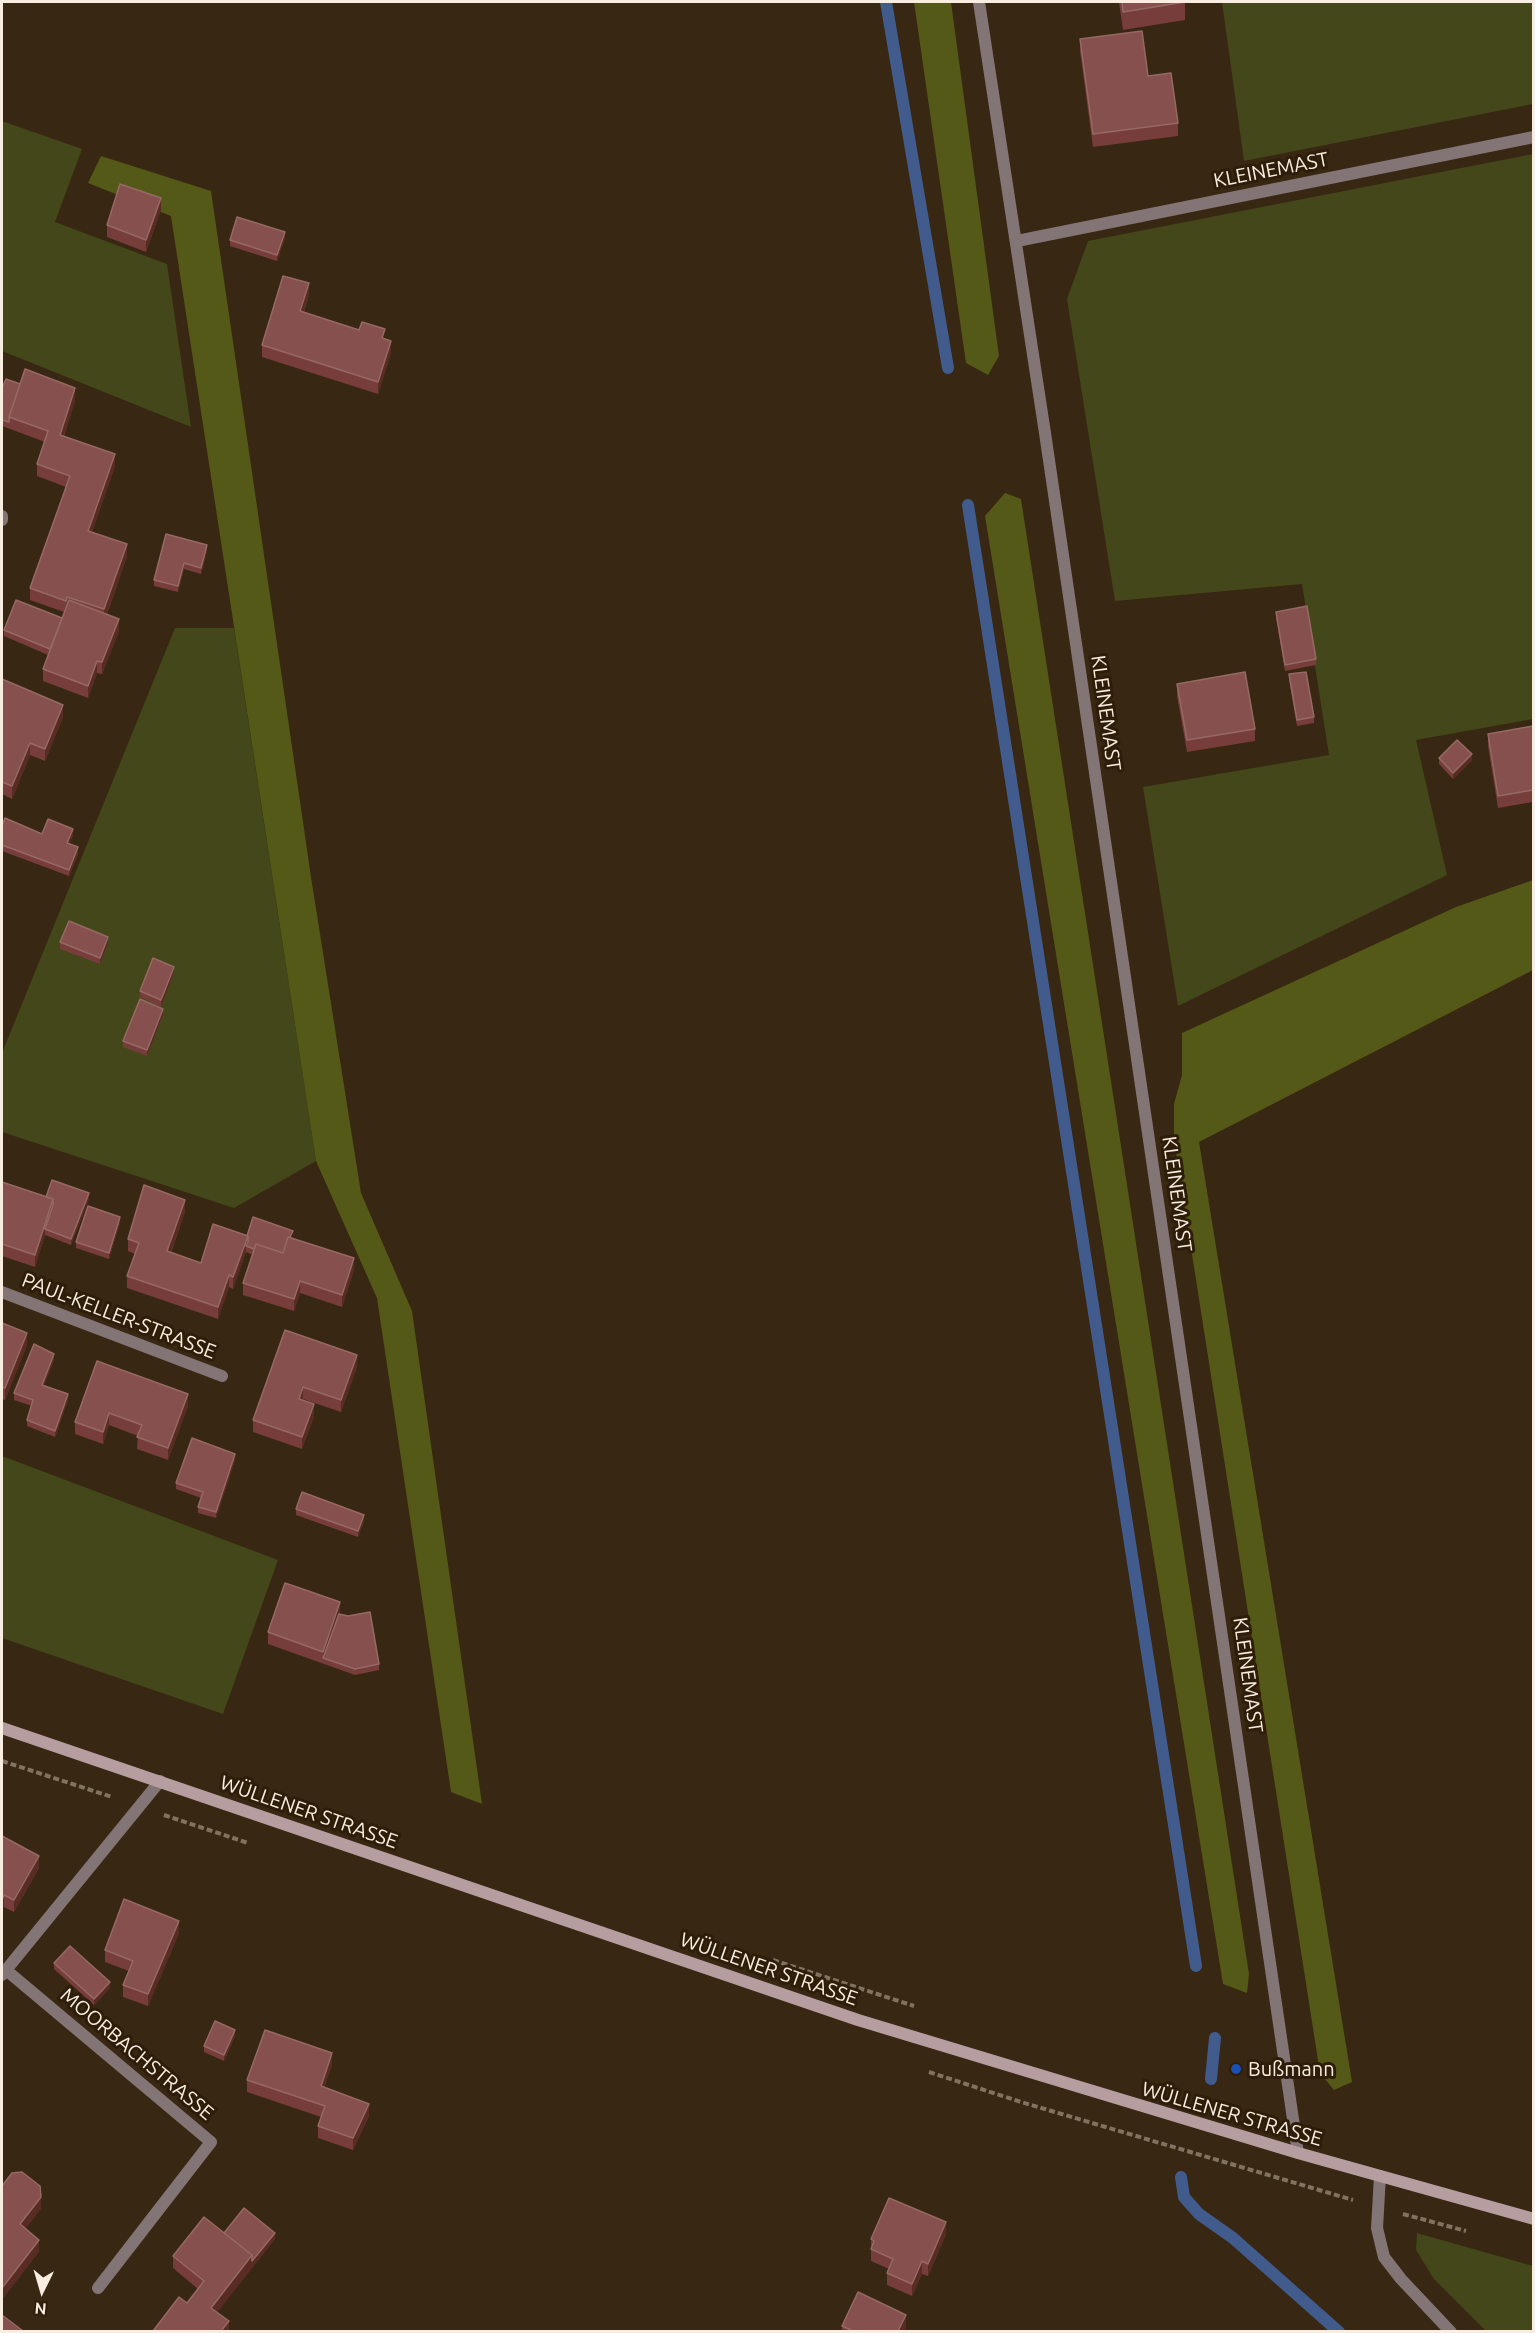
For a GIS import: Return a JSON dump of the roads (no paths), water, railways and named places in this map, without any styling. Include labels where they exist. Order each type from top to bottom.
[{"type":"main road","name":"WÜLLENER STRASSE","points":[[2,1728],[858,2020],[1298,2153],[1533,2219]]},
{"type":"street","name":"KLEINEMAST","points":[[979,2],[1017,241],[1298,2153]]},
{"type":"street","name":"KLEINEMAST","points":[[1017,241],[1533,137]]},
{"type":"street","name":"PAUL-KELLER-STRASSE","points":[[2,1292],[222,1376]]},
{"type":"street","name":"MOORBACHSTRASSE","points":[[98,2288],[211,2142],[4,1973],[160,1781]]},
{"type":"street","points":[[1380,2176],[1377,2228],[1384,2257],[1401,2279],[1451,2331]]},
{"type":"waterway","points":[[886,2],[948,368]]},
{"type":"waterway","points":[[968,505],[1196,1966]]},
{"type":"waterway","points":[[1211,2079],[1215,2038]]},
{"type":"waterway","points":[[1181,2177],[1184,2197],[1199,2214],[1233,2238],[1339,2332]]},
{"type":"place","name":"Bußmann","points":[[1236,2069]]}]
